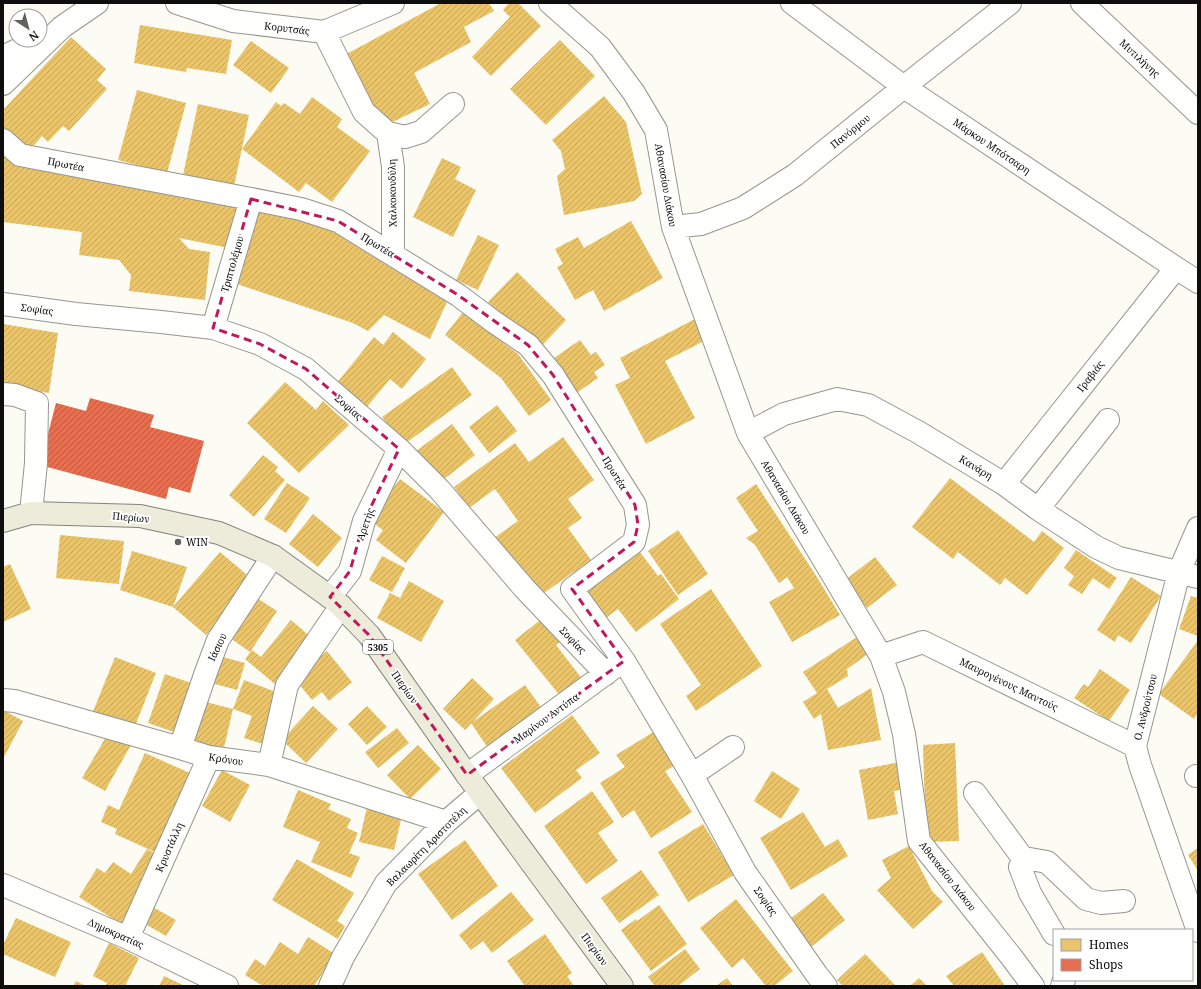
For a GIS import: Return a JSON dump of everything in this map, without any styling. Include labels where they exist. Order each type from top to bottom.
[{"type":"main road","name":"Πιερίων","points":[[3,521],[31,513],[140,516],[219,533],[273,556],[336,601],[370,635],[467,775],[622,986]]},
{"type":"street","name":"Κορυτσάς","points":[[177,3],[233,21],[324,32],[393,3]]},
{"type":"street","name":"Αθανασίου Διάκου","points":[[550,3],[600,47],[634,93],[656,130],[673,227],[748,433],[881,656],[894,692],[904,734],[919,841],[1013,959],[1032,986]]},
{"type":"street","name":"Μάρκου Μπότσαρη","points":[[792,3],[904,87],[1198,282]]},
{"type":"street","name":"Πανόρμου","points":[[673,227],[701,224],[743,208],[795,176],[1010,3]]},
{"type":"street","name":"Mυτιλήνης","points":[[1082,3],[1198,113]]},
{"type":"street","points":[[48,34],[92,7]]},
{"type":"street","points":[[3,84],[62,27]]},
{"type":"street","points":[[324,32],[364,112],[388,133],[405,137],[421,132],[452,104]]},
{"type":"street","points":[[3,57],[23,48]]},
{"type":"street","name":"Χαλκοκονδύλη","points":[[388,133],[393,167],[393,254]]},
{"type":"street","name":"Πρωτέα","points":[[3,140],[20,155],[251,199],[301,210],[338,221],[458,295],[494,322],[528,344],[553,375],[635,505],[638,525],[634,542],[572,589]]},
{"type":"street","name":"Τριπτολέμου","points":[[213,328],[251,199]]},
{"type":"street","name":"Γραβιάς","points":[[1004,484],[1176,268]]},
{"type":"street","name":"Σοφίας","points":[[3,304],[76,314],[213,328],[260,344],[306,369],[399,449],[438,489],[524,588],[606,674]]},
{"type":"street","points":[[3,394],[15,395],[37,403],[36,463],[31,513]]},
{"type":"street","name":"Κανάρη","points":[[748,433],[784,414],[837,399],[868,405],[918,432],[1004,484],[1038,509],[1096,547],[1119,558],[1189,575]]},
{"type":"street","points":[[1038,509],[1108,420]]},
{"type":"street","name":"Αρετής","points":[[269,765],[287,685],[336,601],[350,571],[364,521],[399,449]]},
{"type":"street","name":"Ο. Ανδρούτσου","points":[[1198,528],[1189,575],[1135,746],[1140,765],[1198,931]]},
{"type":"street","name":"Ιάσιου","points":[[180,748],[218,640],[273,556]]},
{"type":"street","name":"Σοφίας","points":[[572,589],[624,661],[692,774],[745,872],[816,982]]},
{"type":"street","name":"Μαυρογένους Μαντούς","points":[[881,656],[923,642],[1135,746]]},
{"type":"street","name":"Μαρίνου Αντύπα","points":[[467,775],[624,661]]},
{"type":"street","name":"Κρόνου","points":[[3,700],[15,701],[209,757],[269,765],[446,822]]},
{"type":"street","points":[[692,774],[733,747]]},
{"type":"street","name":"Κρυστάλλη","points":[[128,938],[209,757]]},
{"type":"street","points":[[975,792],[1025,861]]},
{"type":"street","name":"Βαλαωρίτη Αριστοτέλη","points":[[330,986],[343,958],[386,883],[446,822],[480,793]]},
{"type":"street","points":[[1053,932],[1030,893],[1020,867],[1025,861],[1030,859],[1047,862],[1086,900],[1100,903],[1124,901]]},
{"type":"street","name":"Δημοκρατίας","points":[[3,885],[128,938],[227,986]]},
{"type":"highlighted area","points":[[251,199],[338,221],[458,295],[528,345],[553,375],[635,505],[638,525],[634,542],[572,589],[624,661],[467,775],[369,635],[330,597],[350,571],[364,521],[399,449],[306,369],[260,344],[213,328]]},
{"type":"building: Homes","points":[[441,3],[489,3],[494,11],[464,27],[471,42],[414,73],[430,104],[382,127],[341,57]]},
{"type":"building: Homes","points":[[509,3],[518,3],[541,26],[491,76],[472,57],[510,17],[503,10]]},
{"type":"building: Homes","points":[[140,25],[232,40],[226,74],[187,68],[186,72],[134,63]]},
{"type":"building: Homes","points":[[71,37],[106,69],[97,80],[107,89],[69,131],[63,126],[48,142],[42,136],[28,152],[3,129],[3,110]]},
{"type":"building: Homes","points":[[560,40],[595,76],[546,125],[510,89]]},
{"type":"building: Homes","points":[[251,41],[289,68],[271,93],[233,65]]},
{"type":"building: Homes","points":[[137,90],[186,103],[167,173],[118,160]]},
{"type":"building: Homes","points":[[604,96],[626,122],[642,194],[634,201],[564,215],[557,176],[565,169],[561,151],[552,140]]},
{"type":"building: Homes","points":[[312,97],[342,119],[337,127],[370,151],[332,202],[306,183],[299,192],[242,149],[276,102],[281,106],[284,103],[300,114]]},
{"type":"building: Homes","points":[[198,104],[249,115],[233,191],[182,180]]},
{"type":"building: Homes","points":[[3,156],[238,202],[229,248],[179,238],[189,249],[210,252],[205,300],[129,291],[131,275],[119,260],[79,255],[82,232],[3,222]]},
{"type":"building: Homes","points":[[442,158],[461,167],[455,179],[476,190],[453,237],[413,217]]},
{"type":"building: Homes","points":[[255,209],[325,227],[447,302],[430,339],[384,315],[368,331],[353,323],[234,283]]},
{"type":"building: Homes","points":[[631,221],[663,278],[604,311],[593,290],[575,300],[557,267],[563,264],[555,249],[578,237],[584,248]]},
{"type":"building: Homes","points":[[478,235],[499,245],[478,290],[456,280]]},
{"type":"building: Homes","points":[[517,272],[566,320],[538,350],[488,302]]},
{"type":"building: Homes","points":[[463,312],[518,354],[551,400],[529,416],[501,378],[445,335]]},
{"type":"building: Homes","points":[[695,319],[706,340],[665,361],[695,418],[646,444],[615,385],[630,378],[620,358]]},
{"type":"building: Homes","points":[[3,324],[58,333],[49,393],[3,385]]},
{"type":"building: Homes","points":[[393,332],[426,359],[402,389],[390,379],[366,408],[336,384],[374,337],[383,345]]},
{"type":"building: Homes","points":[[580,340],[591,355],[596,352],[605,365],[594,372],[598,378],[575,394],[551,360]]},
{"type":"building: Homes","points":[[452,367],[472,395],[403,445],[382,417]]},
{"type":"building: Homes","points":[[285,382],[316,410],[323,401],[349,425],[299,473],[247,423]]},
{"type":"building: Homes","points":[[497,405],[517,431],[489,453],[469,427]]},
{"type":"building: Homes","points":[[452,424],[475,455],[439,483],[415,452]]},
{"type":"building: Homes","points":[[563,437],[594,480],[568,499],[582,518],[568,528],[591,560],[541,595],[520,566],[513,571],[491,540],[518,521],[495,489],[469,508],[454,487],[515,443],[529,462]]},
{"type":"building: Homes","points":[[263,455],[278,467],[275,471],[285,480],[254,517],[229,495]]},
{"type":"building: Homes","points":[[950,478],[1034,542],[1042,531],[1064,548],[1027,595],[1005,578],[1000,585],[958,552],[953,559],[912,527]]},
{"type":"building: Homes","points":[[400,479],[444,512],[406,563],[376,540],[383,530],[369,520]]},
{"type":"building: Homes","points":[[287,483],[310,498],[286,533],[264,519]]},
{"type":"building: Homes","points":[[756,484],[840,615],[792,642],[769,602],[794,588],[787,577],[779,583],[755,545],[746,538],[758,531],[736,498]]},
{"type":"building: Homes","points":[[313,514],[342,538],[318,567],[289,544]]},
{"type":"building: Homes","points":[[678,530],[708,574],[678,595],[648,551]]},
{"type":"building: Homes","points":[[60,535],[124,541],[119,584],[56,578]]},
{"type":"building: Homes","points":[[1076,550],[1117,578],[1109,589],[1093,578],[1082,594],[1068,585],[1074,576],[1064,568]]},
{"type":"building: Homes","points":[[132,551],[187,567],[173,607],[120,590]]},
{"type":"building: Homes","points":[[220,552],[253,580],[206,635],[173,607]]},
{"type":"building: Homes","points":[[640,552],[658,576],[661,574],[679,599],[636,632],[618,609],[603,620],[583,594]]},
{"type":"building: Homes","points":[[382,556],[405,568],[392,592],[369,580]]},
{"type":"building: Homes","points":[[875,557],[897,585],[867,608],[845,580]]},
{"type":"building: Homes","points":[[10,564],[31,609],[3,622],[3,567]]},
{"type":"building: Homes","points":[[1131,577],[1161,596],[1131,643],[1118,635],[1115,642],[1097,630]]},
{"type":"building: Homes","points":[[409,581],[444,601],[421,642],[377,618],[390,593],[400,598]]},
{"type":"building: Homes","points":[[711,589],[762,666],[696,711],[686,696],[701,685],[660,624]]},
{"type":"building: Homes","points":[[1191,596],[1198,598],[1198,636],[1179,629]]},
{"type":"building: Homes","points":[[257,598],[277,611],[250,652],[230,638]]},
{"type":"building: Homes","points":[[544,617],[562,640],[556,645],[583,680],[561,697],[515,640]]},
{"type":"building: Homes","points":[[291,620],[313,639],[276,685],[245,659],[252,650],[261,657]]},
{"type":"building: Homes","points":[[857,637],[868,654],[847,669],[848,676],[827,689],[838,708],[871,688],[881,740],[828,750],[821,714],[814,719],[803,702],[817,693],[803,672]]},
{"type":"building: Homes","points":[[1198,640],[1198,713],[1194,719],[1159,694]]},
{"type":"building: Homes","points":[[327,651],[352,682],[329,701],[322,692],[312,700],[294,678]]},
{"type":"building: Homes","points":[[219,656],[245,663],[237,690],[211,683]]},
{"type":"building: Homes","points":[[115,657],[156,673],[133,731],[92,714]]},
{"type":"building: Homes","points":[[1100,669],[1130,690],[1109,721],[1074,698],[1084,684],[1088,687]]},
{"type":"building: Homes","points":[[165,674],[194,684],[177,733],[148,723]]},
{"type":"building: Homes","points":[[472,678],[494,699],[465,730],[443,709]]},
{"type":"building: Homes","points":[[244,680],[284,695],[266,745],[244,738],[252,716],[233,709]]},
{"type":"building: Homes","points":[[525,685],[543,710],[488,748],[471,723]]},
{"type":"building: Homes","points":[[202,701],[233,709],[223,752],[190,743]]},
{"type":"building: Homes","points":[[313,706],[338,729],[306,763],[282,740]]},
{"type":"building: Homes","points":[[367,706],[387,727],[367,745],[348,724]]},
{"type":"building: Homes","points":[[3,710],[23,721],[3,759]]},
{"type":"building: Homes","points":[[572,715],[600,753],[576,770],[582,778],[535,813],[501,768]]},
{"type":"building: Homes","points":[[397,728],[409,743],[378,768],[365,752]]},
{"type":"building: Homes","points":[[110,730],[132,743],[105,791],[82,778]]},
{"type":"building: Homes","points":[[655,731],[676,765],[665,771],[692,812],[651,838],[634,810],[622,818],[600,783],[625,767],[616,755]]},
{"type":"building: Homes","points":[[955,743],[959,841],[926,842],[923,745]]},
{"type":"building: Homes","points":[[418,745],[441,769],[410,799],[387,775]]},
{"type":"building: Homes","points":[[145,753],[192,774],[157,853],[115,834],[117,829],[101,822],[108,805],[119,810]]},
{"type":"building: Homes","points":[[900,762],[905,789],[894,791],[898,814],[868,820],[859,770]]},
{"type":"building: Homes","points":[[222,770],[250,785],[230,822],[202,806]]},
{"type":"building: Homes","points":[[772,771],[800,789],[781,819],[754,801]]},
{"type":"building: Homes","points":[[298,790],[331,804],[328,809],[351,819],[347,828],[358,833],[349,853],[360,857],[351,878],[311,862],[320,842],[283,827]]},
{"type":"building: Homes","points":[[592,791],[614,822],[598,833],[618,861],[586,884],[544,826]]},
{"type":"building: Homes","points":[[367,807],[402,815],[394,850],[359,842]]},
{"type":"building: Homes","points":[[803,812],[825,847],[838,839],[848,856],[791,890],[760,838]]},
{"type":"building: Homes","points":[[703,824],[734,875],[688,902],[658,852]]},
{"type":"building: Homes","points":[[465,840],[498,886],[452,920],[418,874]]},
{"type":"building: Homes","points":[[909,846],[932,891],[943,902],[913,929],[877,890],[891,878],[882,860]]},
{"type":"building: Homes","points":[[1198,848],[1198,871],[1188,855]]},
{"type":"building: Homes","points":[[147,849],[162,858],[124,926],[79,897],[97,868],[105,873],[113,862],[131,874]]},
{"type":"building: Homes","points":[[297,859],[354,893],[337,921],[345,926],[338,939],[272,900]]},
{"type":"building: Homes","points":[[641,870],[659,895],[619,923],[601,898]]},
{"type":"building: Homes","points":[[511,892],[534,920],[492,953],[483,941],[471,950],[459,935]]},
{"type":"building: Homes","points":[[823,893],[845,920],[811,947],[789,920]]},
{"type":"building: Homes","points":[[736,899],[793,971],[774,986],[766,986],[743,958],[732,968],[700,928]]},
{"type":"building: Homes","points":[[149,905],[176,920],[166,936],[140,921]]},
{"type":"building: Homes","points":[[659,905],[687,944],[651,971],[621,930],[636,919],[637,921]]},
{"type":"building: Homes","points":[[16,918],[71,942],[55,977],[3,954],[3,945]]},
{"type":"building: Homes","points":[[545,934],[572,973],[567,976],[574,986],[525,986],[507,961]]},
{"type":"building: Homes","points":[[308,937],[335,954],[314,986],[263,986],[245,975],[255,959],[265,966],[280,942],[298,954]]},
{"type":"building: Homes","points":[[109,943],[139,958],[125,986],[105,986],[107,983],[93,976]]},
{"type":"building: Homes","points":[[685,949],[700,969],[678,986],[655,986],[648,977]]},
{"type":"building: Homes","points":[[982,952],[1005,986],[954,986],[946,976]]},
{"type":"building: Homes","points":[[865,954],[896,986],[843,986],[837,980]]},
{"type":"building: Homes","points":[[164,976],[185,986],[159,986]]},
{"type":"building: Homes","points":[[727,978],[733,986],[716,986]]},
{"type":"building: Homes","points":[[919,978],[927,986],[910,986]]},
{"type":"building: Homes","points":[[76,981],[86,986],[73,986]]},
{"type":"building: Shops","points":[[90,398],[154,415],[150,427],[204,441],[190,493],[169,487],[166,499],[40,465],[56,403],[86,411]]},
{"type":"place","name":"WIN","points":[[178,542]]}]
